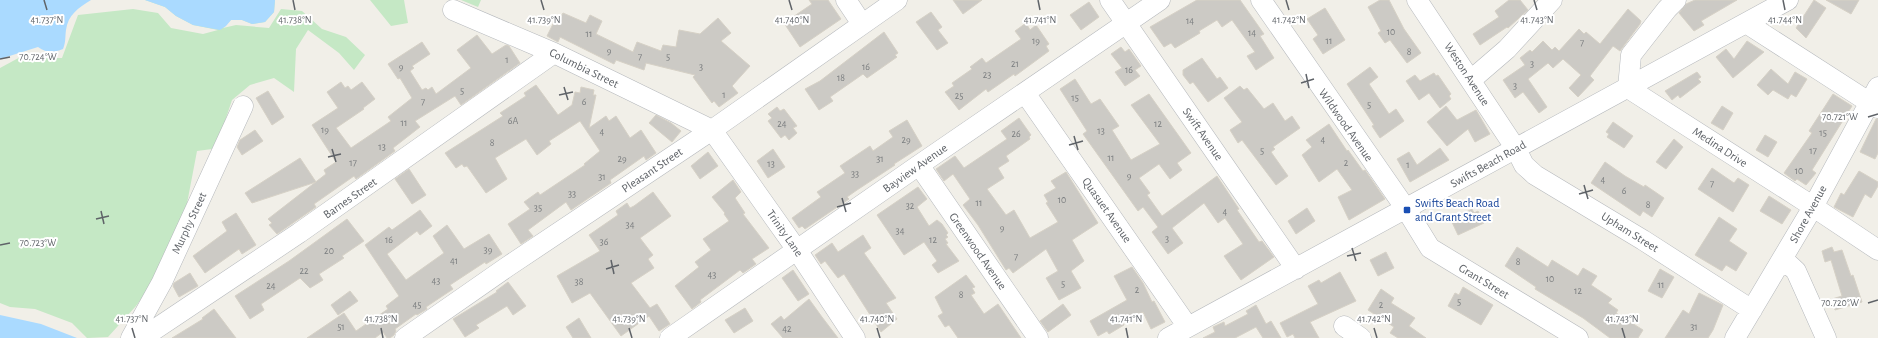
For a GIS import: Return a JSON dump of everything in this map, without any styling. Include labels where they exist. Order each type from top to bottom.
[{"type":"street","points":[[846,0],[862,24]]},
{"type":"street","name":"Pleasant Street","points":[[405,338],[507,267],[712,130],[896,0]]},
{"type":"street","name":"Swift Avenue","points":[[1110,0],[1296,269]]},
{"type":"street","name":"Bayview Avenue","points":[[673,337],[919,165],[1160,0]]},
{"type":"street","name":"Wildwood Avenue","points":[[1261,0],[1406,209]]},
{"type":"street","name":"Weston Avenue","points":[[1417,0],[1516,149]]},
{"type":"street","points":[[1471,80],[1507,49],[1552,0]]},
{"type":"street","points":[[1628,88],[1631,55],[1667,9],[1676,0]]},
{"type":"street","name":"Swifts Beach Road","points":[[1168,338],[1788,0]]},
{"type":"street","name":"Columbia Street","points":[[454,10],[554,54],[712,130]]},
{"type":"street","points":[[1746,23],[1875,99]]},
{"type":"street","name":"Barnes Street","points":[[142,338],[299,233],[554,54]]},
{"type":"street","name":"Medina Drive","points":[[1628,88],[1878,250]]},
{"type":"street","name":"Quasuet Avenue","points":[[1025,93],[1188,327]]},
{"type":"street","name":"Shore Avenue","points":[[1735,338],[1783,259],[1875,99]]},
{"type":"street","name":"Murphy Street","points":[[131,338],[162,282],[244,106]]},
{"type":"street","name":"Trinity Lane","points":[[712,130],[797,250],[855,338]]},
{"type":"street","name":"Upham Street","points":[[1516,149],[1524,165],[1535,175],[1643,240],[1752,310]]},
{"type":"street","name":"Greenwood Avenue","points":[[919,165],[1038,338]]},
{"type":"street","name":"Grant Street","points":[[1406,209],[1430,248],[1578,338]]},
{"type":"street","points":[[1783,259],[1796,271],[1826,338]]},
{"type":"green space","points":[[145,0],[275,0],[274,12],[265,22],[252,24],[242,20],[231,20],[223,28],[236,25],[269,28],[281,9],[302,11],[322,29],[346,37],[365,55],[354,70],[339,53],[308,30],[296,49],[294,92],[274,78],[250,85],[232,100],[224,124],[212,149],[197,151],[185,214],[153,282],[136,306],[108,337],[87,338],[72,323],[35,309],[10,307],[0,303],[0,68],[24,55],[45,58],[62,58],[78,15],[133,9],[158,13],[171,28],[203,34],[218,30],[193,25],[176,16],[165,7]]},
{"type":"green space","points":[[370,0],[404,0],[408,23],[391,26]]},
{"type":"green space","points":[[461,0],[481,0],[478,7]]},
{"type":"water","points":[[0,0],[91,0],[74,12],[71,16],[67,25],[63,49],[50,52],[38,47],[0,59]]},
{"type":"water","points":[[145,0],[275,0],[274,12],[265,22],[252,24],[242,20],[231,20],[220,30],[193,25],[176,16],[165,7]]},
{"type":"water","points":[[0,315],[41,324],[77,338],[0,338]]},
{"type":"building","points":[[809,0],[828,0],[841,19],[800,47],[784,23],[812,4]]},
{"type":"building","points":[[953,0],[982,0],[963,14]]},
{"type":"building","points":[[1197,0],[1240,0],[1264,34],[1260,36],[1274,58],[1256,70],[1247,56],[1255,52],[1232,20],[1222,27],[1217,20],[1199,31],[1200,33],[1175,48],[1171,43],[1164,47],[1150,27]]},
{"type":"building","points":[[1380,0],[1389,0],[1404,29],[1421,53],[1407,63],[1390,40],[1385,43],[1378,33],[1381,31],[1368,7]]},
{"type":"building","points":[[1509,0],[1520,0],[1528,10],[1508,28],[1507,27],[1480,45],[1473,34],[1499,17],[1495,11]]},
{"type":"building","points":[[1695,0],[1737,0],[1701,21],[1704,25],[1694,31],[1679,13],[1686,4]]},
{"type":"building","points":[[1814,0],[1826,8],[1806,38],[1796,28]]},
{"type":"building","points":[[1826,0],[1859,0],[1851,14]]},
{"type":"building","points":[[1089,2],[1099,17],[1081,30],[1070,15]]},
{"type":"building","points":[[1325,8],[1345,40],[1323,54],[1313,39],[1318,35],[1307,19]]},
{"type":"building","points":[[1628,9],[1641,21],[1640,24],[1620,51],[1613,46],[1590,76],[1594,80],[1578,97],[1569,88],[1581,75],[1563,59],[1553,68],[1548,63],[1528,79],[1547,107],[1539,113],[1523,92],[1515,98],[1503,80],[1525,65],[1520,58],[1530,50],[1532,52],[1543,41],[1552,50],[1555,47],[1559,51],[1579,29],[1584,34],[1586,32],[1600,44]]},
{"type":"building","points":[[931,12],[942,27],[938,30],[948,43],[937,50],[916,22]]},
{"type":"building","points":[[563,13],[586,23],[590,15],[602,21],[596,34],[633,52],[637,42],[661,51],[663,45],[676,47],[679,30],[700,34],[718,18],[731,33],[721,41],[750,66],[732,86],[738,93],[719,107],[714,101],[712,103],[693,77],[695,75],[646,63],[644,70],[616,60],[614,64],[560,37],[558,42],[547,36],[557,16],[560,18]]},
{"type":"building","points":[[1026,23],[1030,30],[1036,25],[1049,44],[1046,46],[1049,51],[1015,76],[1014,74],[988,92],[986,89],[959,110],[945,92],[954,86],[952,83],[972,69],[970,67],[982,58],[986,63],[1021,39],[1015,31]]},
{"type":"building","points":[[884,32],[898,53],[895,55],[897,57],[867,78],[863,74],[830,97],[833,101],[819,110],[805,89],[820,81]]},
{"type":"building","points":[[477,35],[492,54],[506,45],[509,46],[520,63],[461,105],[455,96],[415,121],[420,127],[393,148],[395,151],[356,179],[354,176],[314,204],[316,207],[277,234],[269,225],[272,223],[268,219],[326,174],[324,170],[336,162],[312,125],[338,108],[327,92],[341,82],[345,88],[348,86],[351,90],[362,82],[375,99],[363,108],[364,109],[336,128],[351,148],[391,121],[388,117],[412,98],[400,78],[398,79],[388,64],[422,42],[430,54],[412,66],[414,68],[410,71],[422,90],[426,88],[428,90],[432,87],[436,94],[471,68],[457,50]]},
{"type":"building","points":[[1747,41],[1764,52],[1733,78],[1716,57],[1726,49],[1734,59]]},
{"type":"building","points":[[1121,47],[1125,52],[1129,49],[1141,66],[1135,70],[1140,76],[1125,86],[1115,72],[1122,68],[1111,54]]},
{"type":"building","points":[[1202,58],[1217,79],[1220,77],[1228,88],[1208,102],[1193,82],[1190,84],[1183,75],[1183,70]]},
{"type":"building","points":[[1370,67],[1378,77],[1369,84],[1389,114],[1396,109],[1404,121],[1380,138],[1372,126],[1374,125],[1347,84]]},
{"type":"building","points":[[1771,69],[1788,84],[1795,72],[1807,79],[1796,97],[1791,94],[1788,99],[1773,90],[1768,95],[1757,85]]},
{"type":"building","points":[[1697,72],[1701,77],[1698,79],[1701,82],[1680,98],[1678,95],[1672,100],[1665,91]]},
{"type":"building","points":[[1434,73],[1436,76],[1438,75],[1451,94],[1449,96],[1451,99],[1440,108],[1429,93],[1419,100],[1406,81],[1415,75],[1420,81]]},
{"type":"building","points":[[1075,79],[1091,104],[1100,99],[1119,126],[1112,130],[1131,160],[1160,144],[1131,105],[1149,94],[1191,153],[1177,163],[1182,170],[1170,179],[1159,164],[1139,178],[1150,193],[1147,195],[1162,216],[1217,176],[1239,209],[1237,210],[1259,242],[1262,241],[1274,257],[1241,280],[1224,256],[1243,244],[1225,218],[1218,223],[1204,203],[1172,228],[1183,243],[1168,254],[1152,232],[1158,227],[1143,207],[1138,211],[1083,134],[1087,131],[1060,89]]},
{"type":"building","points":[[536,85],[558,115],[572,105],[575,92],[580,93],[581,87],[594,90],[593,95],[596,95],[589,128],[606,116],[609,121],[616,116],[630,138],[641,130],[656,153],[646,160],[644,156],[610,180],[611,183],[571,210],[566,202],[528,230],[533,236],[521,244],[508,224],[530,209],[524,202],[538,192],[540,195],[585,165],[584,164],[600,151],[580,121],[549,141],[551,144],[537,155],[526,139],[495,158],[507,179],[486,193],[467,166],[464,167],[462,164],[456,168],[445,153],[503,116],[500,113],[526,96],[524,93]]},
{"type":"building","points":[[1240,86],[1244,90],[1247,88],[1264,109],[1273,103],[1285,121],[1292,116],[1300,128],[1273,147],[1275,149],[1271,152],[1288,176],[1276,185],[1242,140],[1238,143],[1230,130],[1242,122],[1224,98]]},
{"type":"building","points":[[268,91],[284,117],[272,125],[256,98]]},
{"type":"building","points":[[1833,94],[1852,106],[1812,170],[1816,173],[1806,185],[1797,179],[1795,181],[1784,173],[1812,133],[1809,131]]},
{"type":"building","points":[[1446,106],[1457,120],[1476,110],[1490,134],[1475,142],[1468,129],[1447,146],[1427,122]]},
{"type":"building","points":[[1722,106],[1733,113],[1723,130],[1711,123]]},
{"type":"building","points":[[777,107],[780,111],[784,109],[797,126],[793,128],[797,133],[789,140],[785,135],[781,138],[768,121],[772,118],[768,114]]},
{"type":"building","points":[[656,115],[671,123],[681,131],[672,142],[649,123]]},
{"type":"building","points":[[1019,118],[1031,135],[1029,137],[1030,139],[1006,156],[1009,161],[998,168],[1004,178],[987,189],[1006,215],[1014,210],[1030,238],[1058,222],[1046,203],[1048,202],[1044,195],[1056,188],[1051,181],[1066,172],[1098,223],[1072,240],[1084,261],[1071,271],[1081,288],[1059,300],[1046,278],[1058,271],[1046,249],[1013,273],[1009,268],[1006,270],[978,225],[963,205],[970,199],[953,174],[944,181],[936,169],[955,156],[964,168],[1007,139],[1001,131]]},
{"type":"building","points":[[1876,119],[1878,119],[1878,153],[1875,159],[1860,152]]},
{"type":"building","points":[[907,120],[922,146],[847,197],[849,199],[805,229],[802,226],[799,228],[792,218],[821,197],[817,192],[845,173],[840,166],[870,146],[873,151],[893,137],[889,131]]},
{"type":"building","points":[[1613,122],[1633,136],[1624,148],[1607,137],[1609,134],[1606,132]]},
{"type":"building","points":[[1329,124],[1347,151],[1348,150],[1363,171],[1365,170],[1385,199],[1349,220],[1338,197],[1352,190],[1337,169],[1319,182],[1302,155],[1312,147],[1306,140]]},
{"type":"building","points":[[255,130],[263,141],[242,155],[237,147],[240,140]]},
{"type":"building","points":[[1765,135],[1777,142],[1768,157],[1756,150]]},
{"type":"building","points":[[1674,139],[1683,147],[1666,169],[1656,162]]},
{"type":"building","points":[[1440,148],[1449,160],[1410,182],[1397,159],[1409,152],[1417,165]]},
{"type":"building","points":[[773,149],[785,167],[768,178],[757,161]]},
{"type":"building","points":[[708,152],[718,166],[700,179],[691,166]]},
{"type":"building","points":[[300,158],[316,182],[252,203],[245,193]]},
{"type":"building","points":[[1605,162],[1625,176],[1644,187],[1645,185],[1664,198],[1652,217],[1643,211],[1640,216],[1591,183]]},
{"type":"building","points":[[1712,168],[1734,183],[1738,178],[1749,185],[1733,212],[1698,189]]},
{"type":"building","points":[[409,169],[426,195],[412,204],[395,179]]},
{"type":"building","points":[[1859,171],[1878,182],[1878,186],[1871,198],[1865,194],[1853,217],[1834,207],[1841,193],[1844,195]]},
{"type":"building","points":[[733,180],[741,192],[735,198],[745,213],[743,214],[769,248],[752,259],[756,264],[743,273],[740,270],[700,300],[701,302],[692,309],[675,286],[699,267],[695,262],[711,250],[703,239],[729,221],[724,214],[725,213],[712,197]]},
{"type":"building","points":[[918,187],[927,199],[917,207],[929,226],[937,220],[942,224],[948,233],[946,235],[948,237],[945,239],[948,243],[946,244],[959,261],[938,273],[932,265],[937,261],[924,242],[904,255],[877,215]]},
{"type":"building","points":[[653,192],[671,216],[640,238],[653,255],[648,259],[654,268],[631,283],[650,308],[657,304],[670,324],[659,331],[649,316],[621,336],[590,293],[572,303],[557,276],[600,251],[589,235],[618,215],[616,211],[627,203],[630,208],[634,206]]},
{"type":"building","points":[[1769,196],[1791,210],[1782,224],[1760,211]]},
{"type":"building","points":[[1307,208],[1315,221],[1296,234],[1288,221]]},
{"type":"building","points":[[1472,209],[1474,213],[1478,211],[1484,223],[1458,235],[1451,220]]},
{"type":"building","points":[[420,210],[432,226],[420,235],[417,231],[387,254],[406,280],[444,253],[433,236],[447,225],[464,249],[489,234],[502,254],[486,264],[485,262],[450,285],[453,289],[426,307],[427,309],[417,315],[416,314],[395,329],[396,331],[394,335],[390,338],[387,338],[383,332],[375,338],[307,338],[344,313],[356,331],[388,309],[386,306],[399,296],[365,245],[389,227],[392,230]]},
{"type":"building","points":[[236,213],[256,245],[242,254],[239,249],[205,273],[193,256],[227,231],[222,222]]},
{"type":"building","points":[[1719,217],[1737,229],[1729,241],[1747,253],[1736,271],[1726,265],[1722,271],[1695,255]]},
{"type":"building","points":[[347,219],[364,241],[342,256],[344,258],[319,274],[323,280],[310,288],[300,278],[261,304],[264,310],[250,319],[235,296],[289,261]]},
{"type":"building","points":[[863,235],[871,248],[864,253],[896,298],[886,303],[897,319],[881,332],[844,274],[838,278],[825,261],[821,264],[815,255],[832,243],[838,252]]},
{"type":"building","points":[[1517,247],[1548,267],[1552,260],[1578,276],[1583,268],[1597,276],[1591,285],[1612,299],[1608,303],[1618,310],[1616,313],[1643,330],[1638,338],[1610,338],[1583,318],[1535,289],[1536,287],[1505,266]]},
{"type":"building","points":[[1832,247],[1834,252],[1842,250],[1851,276],[1853,275],[1862,302],[1835,310],[1832,299],[1842,296],[1831,260],[1825,262],[1822,251]]},
{"type":"building","points":[[1386,252],[1394,268],[1378,276],[1370,260]]},
{"type":"building","points":[[1132,267],[1143,283],[1152,302],[1154,301],[1165,322],[1151,329],[1143,312],[1123,322],[1124,325],[1109,334],[1107,331],[1098,336],[1090,321],[1127,300],[1114,276]]},
{"type":"building","points":[[1660,269],[1674,277],[1662,298],[1648,291]]},
{"type":"building","points":[[793,270],[809,294],[798,301],[782,278]]},
{"type":"building","points":[[1340,272],[1356,301],[1310,322],[1319,338],[1295,338],[1293,334],[1287,337],[1280,323],[1318,304],[1308,286],[1319,280],[1321,283]]},
{"type":"building","points":[[190,273],[198,286],[179,297],[173,286],[174,283]]},
{"type":"building","points":[[966,275],[975,287],[972,288],[975,293],[971,295],[984,314],[998,304],[1021,338],[958,338],[949,325],[945,327],[938,316],[943,313],[935,297]]},
{"type":"building","points":[[508,282],[526,306],[513,315],[507,306],[476,325],[479,328],[465,337],[453,319],[497,292],[496,291]]},
{"type":"building","points":[[1463,287],[1493,305],[1481,325],[1448,306],[1455,293],[1459,295]]},
{"type":"building","points":[[1381,289],[1394,298],[1391,303],[1415,318],[1409,326],[1426,338],[1398,338],[1390,333],[1394,327],[1368,310]]},
{"type":"building","points":[[350,291],[358,301],[338,315],[331,305]]},
{"type":"building","points":[[1699,293],[1723,305],[1713,330],[1708,338],[1665,338],[1683,310],[1689,314]]},
{"type":"building","points":[[809,299],[838,338],[783,338],[771,324],[781,316],[784,320]]},
{"type":"building","points":[[1063,304],[1071,315],[1048,332],[1040,321]]},
{"type":"building","points":[[1256,305],[1266,324],[1271,321],[1281,338],[1263,338],[1256,327],[1235,338],[1203,338],[1215,332],[1213,327],[1224,322],[1225,326],[1248,314],[1246,311]]},
{"type":"building","points":[[745,308],[753,321],[734,333],[725,320]]},
{"type":"building","points":[[214,309],[236,338],[172,338],[203,319],[202,318]]},
{"type":"building","points":[[579,318],[591,338],[573,338],[566,327]]},
{"type":"place","name":"Swifts Beach Road and Grant Street","points":[[1407,210]]}]
